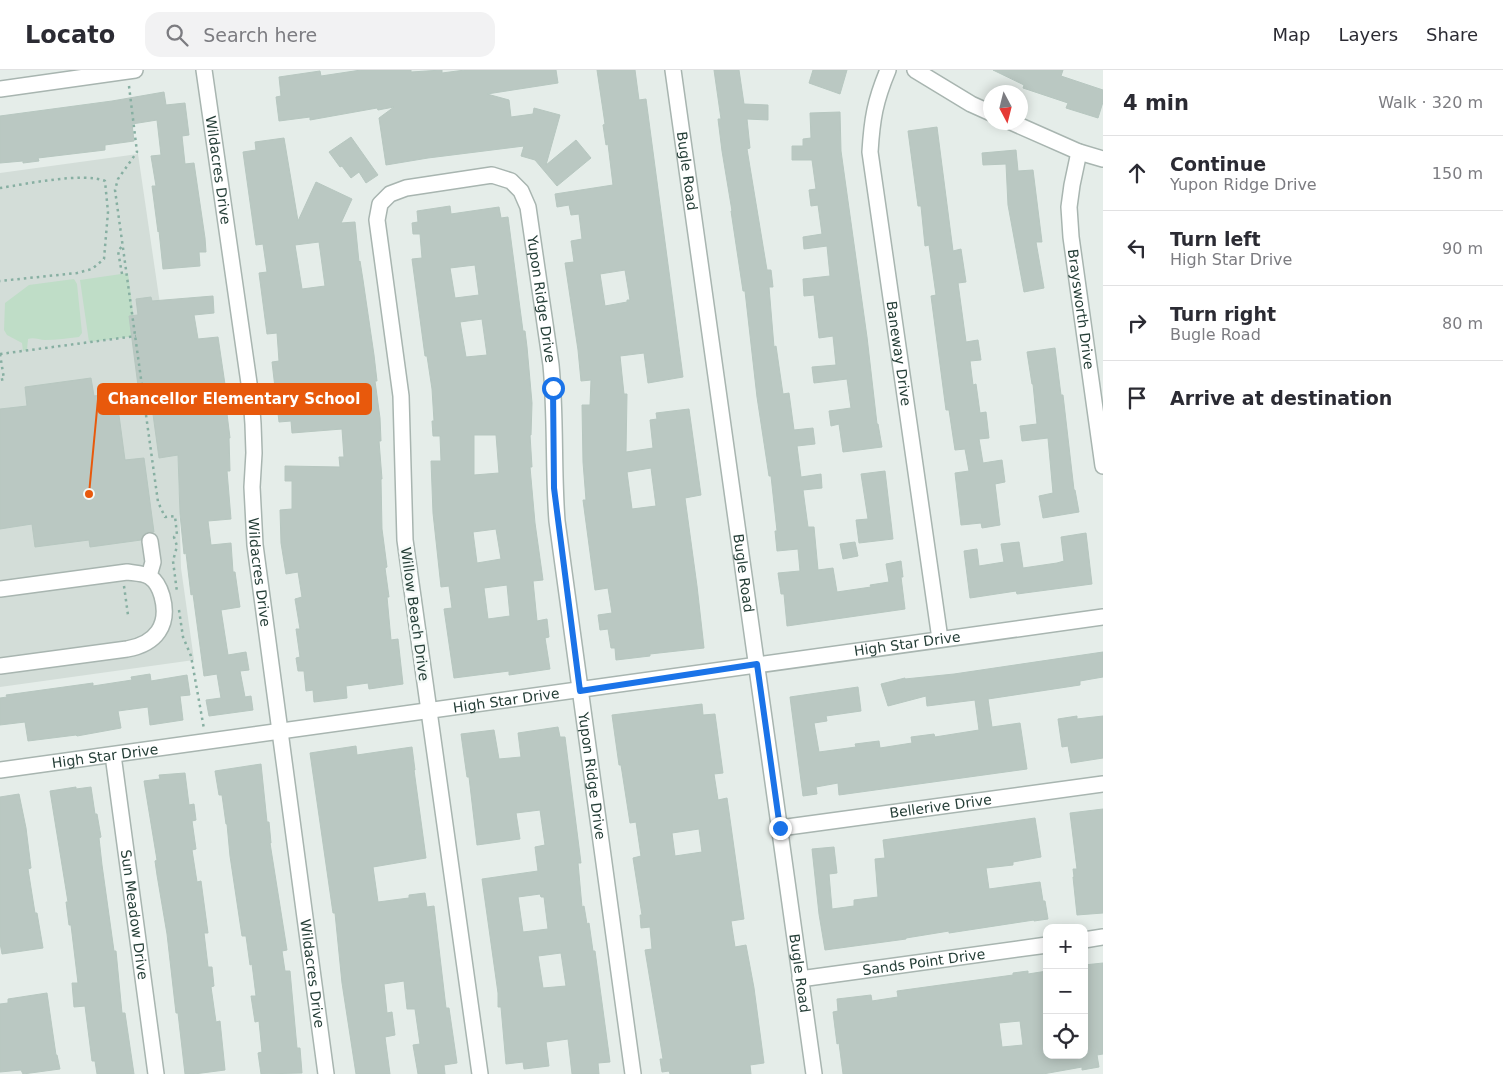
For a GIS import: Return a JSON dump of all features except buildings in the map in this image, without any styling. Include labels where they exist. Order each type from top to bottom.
[{"type":"street","name":"Wildacres Drive","points":[[204,70],[251,397],[255,545],[326,1074]]},
{"type":"street","name":"Bugle Road","points":[[673,70],[814,1074]]},
{"type":"street","name":"Baneway Drive","points":[[888,70],[878,94],[872,118],[870,152],[940,639]]},
{"type":"street","points":[[914,70],[983,110]]},
{"type":"street","points":[[0,89],[104,72],[131,71]]},
{"type":"street","points":[[1028,130],[1079,152],[1103,159]]},
{"type":"street","name":"Braysworth Drive","points":[[1079,152],[1069,207],[1071,237],[1103,466]]},
{"type":"street","name":"Yupon Ridge Drive","points":[[426,185],[492,175],[511,181],[521,191],[528,207],[551,365],[554,488],[633,1074]]},
{"type":"street","name":"Willow Beach Drive","points":[[426,185],[406,188],[390,194],[380,204],[378,220],[401,396],[405,540],[480,1074]]},
{"type":"street","points":[[149,576],[153,562],[150,541]]},
{"type":"street","points":[[0,590],[127,572],[149,576],[160,590],[165,607],[165,616],[157,633],[145,644],[127,649],[0,666]]},
{"type":"street","name":"High Star Drive","points":[[0,770],[207,743],[580,691],[757,664],[1103,617]]},
{"type":"street","name":"Sun Meadow Drive","points":[[113,755],[156,1074]]},
{"type":"street","name":"Bellerive Drive","points":[[780,828],[1103,784]]},
{"type":"street","points":[[1088,940],[1103,938]]},
{"type":"street","name":"Sands Point Drive","points":[[800,980],[1043,946]]},
{"type":"path","points":[[131,71],[137,152],[116,185],[158,502],[165,517],[175,516],[177,535],[174,537],[177,546],[172,561],[178,599]]},
{"type":"path","points":[[0,188],[83,177],[99,178],[106,181],[108,212],[104,259],[92,269],[77,273],[0,281]]},
{"type":"path","points":[[122,274],[118,251],[123,245]]},
{"type":"path","points":[[0,380],[4,379],[0,354],[136,336]]},
{"type":"path","points":[[179,608],[183,637],[191,656],[207,743]]},
{"type":"shaded area","points":[[138,154],[177,420],[181,568],[194,660],[0,687],[0,173]]},
{"type":"green space","points":[[128,273],[136,336],[89,342],[80,280]]},
{"type":"green space","points":[[74,279],[77,284],[82,333],[79,337],[49,340],[28,339],[27,350],[23,351],[22,343],[7,335],[4,330],[5,303],[29,285]]},
{"type":"place","name":"Chancellor Elementary School","points":[[89,494]]},
{"type":"route","points":[[553,388],[554,488],[580,691],[757,664],[780,828]]}]
